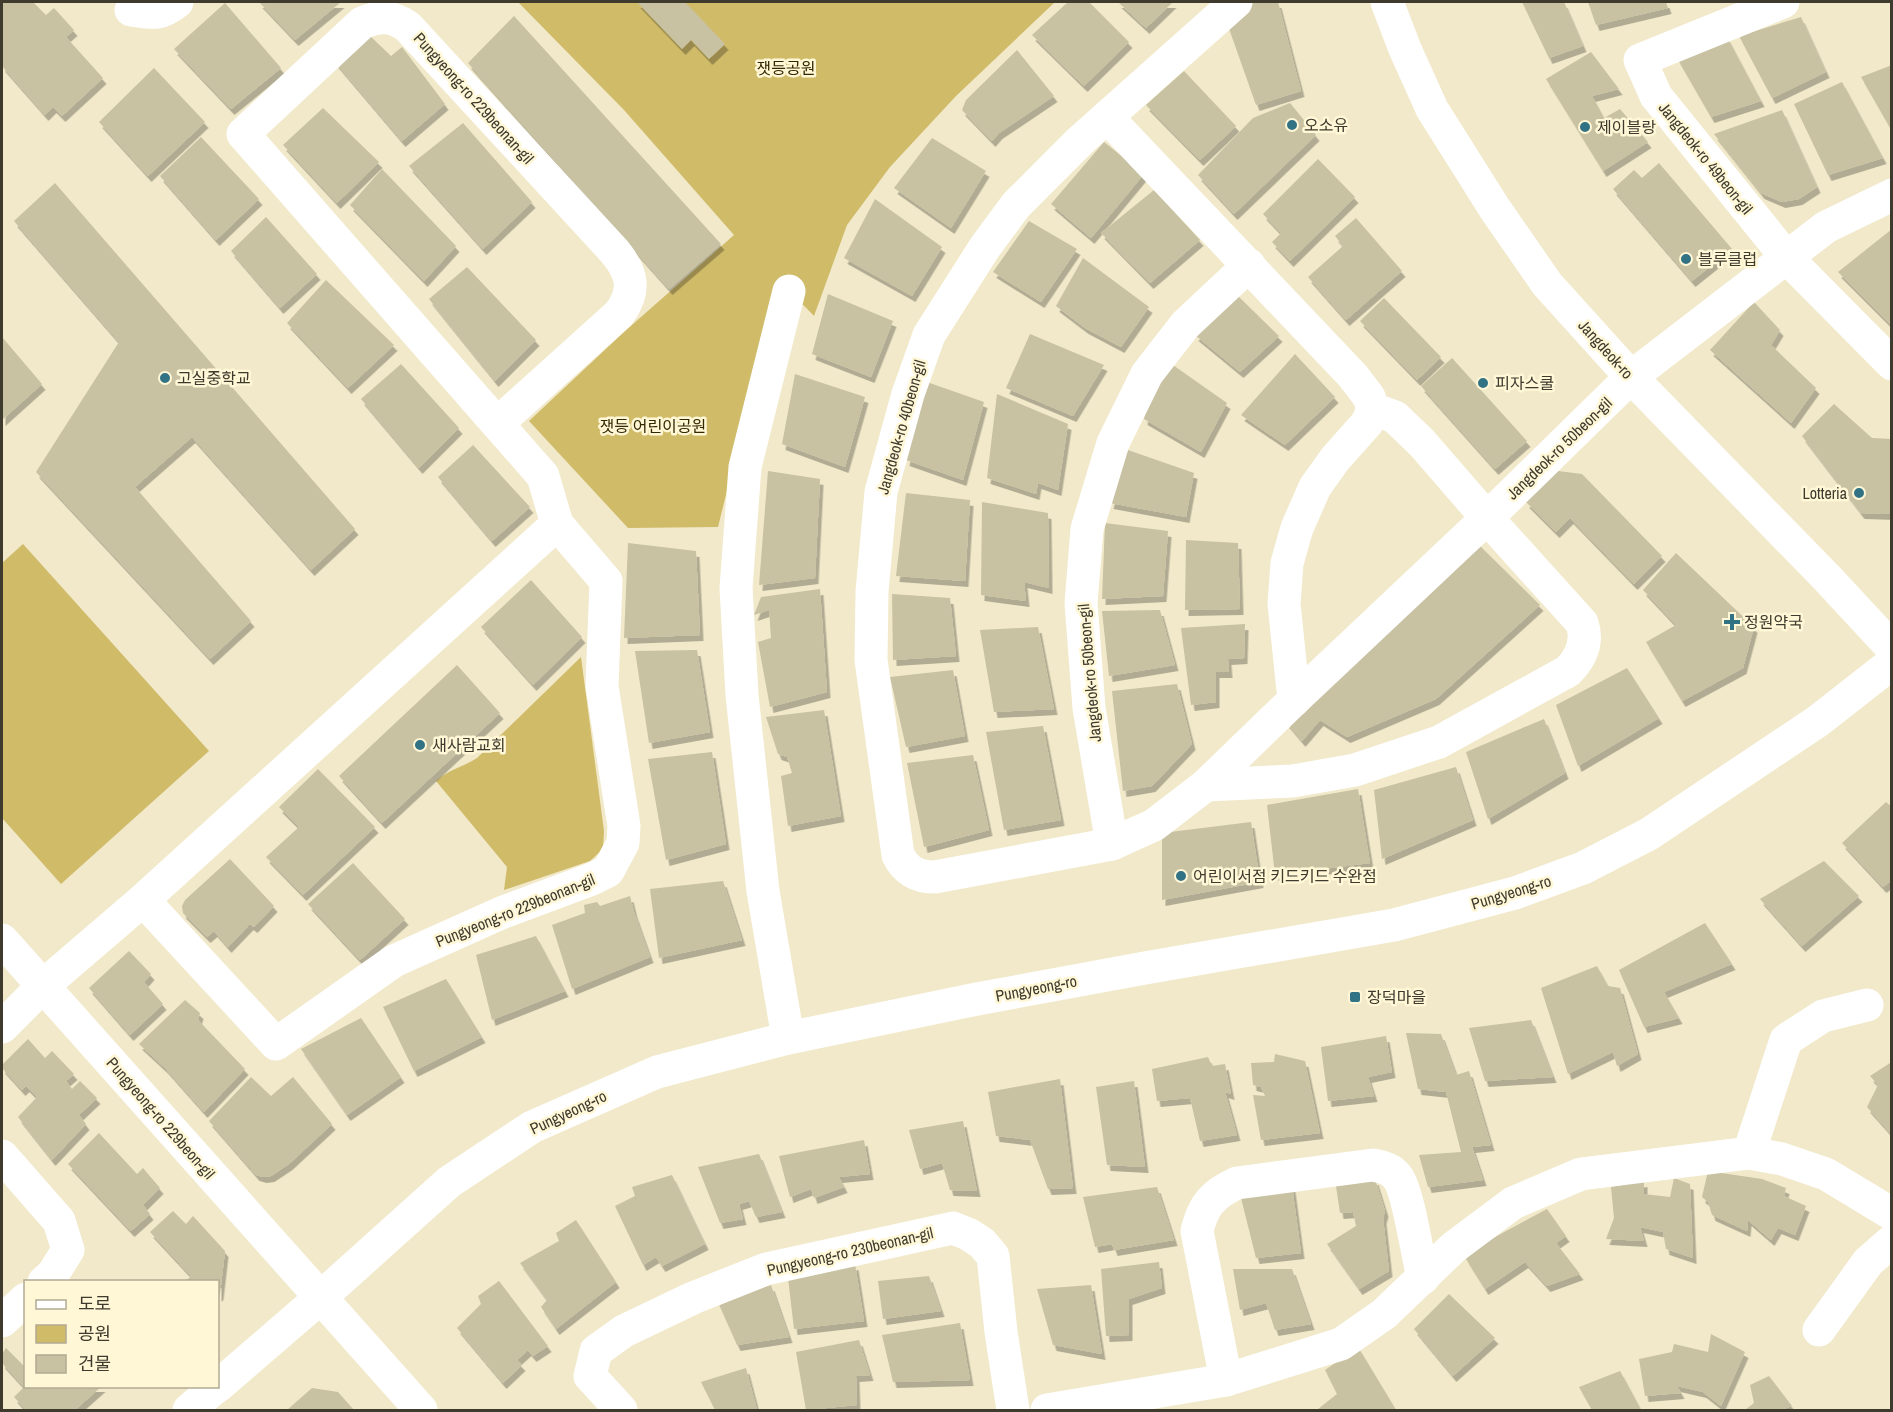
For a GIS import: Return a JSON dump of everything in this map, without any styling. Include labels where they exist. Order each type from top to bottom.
[{"type":"street","points":[[131,10],[156,14],[177,2]]},
{"type":"street","name":"Jangdeok-ro 40beon-gil","points":[[908,870],[898,855],[871,660],[872,592],[881,492],[908,394],[929,335],[985,247],[1016,205],[1107,117],[1236,2]]},
{"type":"street","name":"Jangdeok-ro","points":[[1387,2],[1432,110],[1495,209],[1547,284],[1631,377],[1892,648]]},
{"type":"street","name":"Jangdeok-ro 49beon-gil","points":[[1783,2],[1640,60],[1656,96],[1787,258],[1892,364]]},
{"type":"street","name":"Pungyeong-ro 229beonan-gil","points":[[143,900],[276,1044],[394,961],[501,913],[608,871],[623,843],[624,826],[602,686],[606,581],[557,524],[543,476],[243,134],[362,23],[374,18],[386,17],[398,20],[408,27],[615,252],[629,274],[628,302],[619,314],[498,423]]},
{"type":"street","points":[[1107,117],[1357,381],[1369,397],[1373,409],[1367,423],[1335,459],[1315,487],[1297,528],[1287,563],[1284,604],[1293,699]]},
{"type":"street","points":[[1631,377],[1826,227],[1892,195]]},
{"type":"street","name":"Jangdeok-ro 50beon-gil","points":[[1112,844],[1089,708],[1081,603],[1087,530],[1113,443],[1147,374],[1185,325],[1250,266]]},
{"type":"street","points":[[788,1038],[762,879],[742,695],[736,588],[745,467],[789,291]]},
{"type":"street","name":"Jangdeok-ro 50beon-gil","points":[[908,870],[916,875],[935,877],[1112,844],[1154,825],[1206,785],[1293,699],[1487,519],[1631,377]]},
{"type":"street","points":[[1206,785],[1293,781],[1355,770],[1439,742],[1568,671],[1575,664],[1584,646],[1586,634],[1582,622],[1487,519],[1422,443],[1395,417],[1373,409]]},
{"type":"street","points":[[2,1027],[44,985],[143,900],[557,524]]},
{"type":"street","name":"Pungyeong-ro","points":[[219,1384],[320,1298],[449,1182],[532,1127],[657,1072],[788,1038],[1145,968],[1394,925],[1515,893],[1583,868],[1649,834],[1818,721],[1892,663]]},
{"type":"street","name":"Pungyeong-ro 229beon-gil","points":[[2,940],[421,1410]]},
{"type":"street","points":[[1749,1154],[1786,1040],[1823,1016],[1867,1005]]},
{"type":"street","points":[[1047,1410],[1226,1380],[1341,1344],[1384,1314],[1454,1247],[1513,1203],[1581,1174],[1749,1154],[1782,1159],[1826,1174],[1892,1214]]},
{"type":"street","points":[[2,1156],[59,1221],[68,1250],[53,1274],[45,1280]]},
{"type":"street","points":[[1226,1380],[1197,1231],[1201,1215],[1209,1201],[1222,1190],[1237,1183],[1373,1165],[1382,1167],[1391,1171],[1402,1185],[1423,1278]]},
{"type":"street","name":"Pungyeong-ro 230beonan-gil","points":[[621,1410],[590,1376],[596,1351],[624,1331],[693,1298],[766,1269],[952,1228],[982,1243],[993,1257],[1013,1410]]},
{"type":"street","points":[[1819,1330],[1868,1262],[1892,1241]]},
{"type":"street","points":[[2,1321],[24,1301]]},
{"type":"street","name":"Pungyeong-ro","points":[[189,1410],[215,1388]]},
{"type":"green space","points":[[518,2],[1055,2],[956,96],[890,167],[847,225],[814,316],[779,280],[718,527],[628,528],[529,421],[624,332],[734,235],[624,110]]},
{"type":"green space","points":[[23,544],[209,751],[61,884],[2,818],[2,563]]},
{"type":"green space","points":[[581,657],[604,831],[603,849],[590,861],[504,890],[507,867],[436,781],[477,758]]},
{"type":"building","points":[[2,2],[33,2],[46,15],[54,8],[74,30],[66,37],[103,78],[62,116],[53,107],[45,115],[2,66]]},
{"type":"building","points":[[259,2],[341,2],[295,40]]},
{"type":"building","points":[[637,2],[685,2],[725,44],[709,59],[691,40],[682,49]]},
{"type":"building","points":[[1068,2],[1089,2],[1129,42],[1084,86],[1032,35]]},
{"type":"building","points":[[1118,2],[1173,2],[1146,28]]},
{"type":"building","points":[[1254,2],[1278,2],[1301,91],[1256,105],[1227,23]]},
{"type":"building","points":[[1522,2],[1564,2],[1583,46],[1549,58]]},
{"type":"building","points":[[1588,2],[1666,2],[1668,8],[1596,25]]},
{"type":"building","points":[[225,3],[281,68],[231,109],[174,49]]},
{"type":"building","points":[[514,16],[721,244],[669,289],[468,63]]},
{"type":"building","points":[[1801,17],[1826,72],[1772,98],[1739,36]]},
{"type":"building","points":[[366,32],[391,56],[402,47],[445,104],[402,141],[335,62]]},
{"type":"building","points":[[1727,37],[1761,101],[1711,117],[1677,58]]},
{"type":"building","points":[[1017,50],[1054,96],[999,133],[992,141],[962,110],[966,100]]},
{"type":"building","points":[[1591,52],[1619,89],[1592,96],[1604,118],[1620,109],[1648,142],[1603,171],[1546,79]]},
{"type":"building","points":[[1892,65],[1892,131],[1861,77]]},
{"type":"building","points":[[154,68],[205,122],[148,176],[99,122]]},
{"type":"building","points":[[1184,71],[1236,126],[1200,160],[1146,105]]},
{"type":"building","points":[[1842,82],[1883,158],[1828,175],[1794,104]]},
{"type":"building","points":[[1290,103],[1316,135],[1234,214],[1198,175],[1253,118]]},
{"type":"building","points":[[323,108],[379,162],[337,203],[283,145]]},
{"type":"building","points":[[1782,110],[1817,187],[1799,199],[1782,202],[1761,193],[1714,134]]},
{"type":"building","points":[[463,123],[532,202],[483,249],[409,166]]},
{"type":"building","points":[[201,137],[259,199],[216,240],[160,176]]},
{"type":"building","points":[[932,138],[986,171],[951,228],[894,188]]},
{"type":"building","points":[[1104,142],[1144,174],[1091,238],[1051,204]]},
{"type":"building","points":[[1318,159],[1355,197],[1290,261],[1272,242],[1281,233],[1263,214]]},
{"type":"building","points":[[1659,163],[1732,249],[1692,281],[1613,189],[1634,170],[1642,178]]},
{"type":"building","points":[[382,169],[456,246],[424,281],[350,205]]},
{"type":"building","points":[[55,183],[355,529],[311,570],[192,437],[135,487],[251,621],[210,659],[36,472],[119,342],[14,221]]},
{"type":"building","points":[[1154,190],[1200,240],[1150,283],[1101,233]]},
{"type":"building","points":[[875,199],[942,247],[912,296],[844,258]]},
{"type":"building","points":[[266,217],[317,274],[280,308],[231,251]]},
{"type":"building","points":[[1356,218],[1402,271],[1346,320],[1308,277],[1343,246],[1335,236]]},
{"type":"building","points":[[1029,221],[1077,249],[1041,302],[993,272]]},
{"type":"building","points":[[1892,229],[1892,326],[1838,272]]},
{"type":"building","points":[[1083,258],[1149,307],[1121,347],[1085,328],[1056,306]]},
{"type":"building","points":[[467,267],[536,340],[495,381],[429,299]]},
{"type":"building","points":[[326,280],[394,345],[348,388],[287,323]]},
{"type":"building","points":[[828,294],[893,321],[871,377],[812,354]]},
{"type":"building","points":[[1237,295],[1279,336],[1240,372],[1195,335]]},
{"type":"building","points":[[1384,298],[1441,357],[1417,380],[1360,321]]},
{"type":"building","points":[[1754,302],[1780,330],[1771,345],[1816,388],[1791,423],[1710,350]]},
{"type":"building","points":[[1030,334],[1104,365],[1073,416],[1006,388]]},
{"type":"building","points":[[2,337],[42,384],[2,420]]},
{"type":"building","points":[[1295,354],[1335,397],[1285,445],[1241,415]]},
{"type":"building","points":[[1452,358],[1527,441],[1495,469],[1421,386]]},
{"type":"building","points":[[1170,363],[1227,403],[1201,452],[1144,419],[1150,387]]},
{"type":"building","points":[[401,364],[459,428],[419,468],[361,399]]},
{"type":"building","points":[[795,374],[865,397],[845,467],[782,444]]},
{"type":"building","points":[[924,381],[984,402],[963,480],[906,460]]},
{"type":"building","points":[[997,394],[1068,424],[1058,490],[1038,483],[1036,494],[987,478]]},
{"type":"building","points":[[1834,404],[1872,438],[1892,439],[1892,514],[1861,513],[1802,436]]},
{"type":"building","points":[[473,445],[530,507],[492,541],[438,477]]},
{"type":"building","points":[[1125,449],[1194,473],[1186,517],[1110,503]]},
{"type":"building","points":[[768,471],[820,479],[815,578],[759,585]]},
{"type":"building","points":[[1558,471],[1582,474],[1662,556],[1634,584],[1570,518],[1556,532],[1526,502]]},
{"type":"building","points":[[906,493],[970,500],[965,581],[896,576]]},
{"type":"building","points":[[982,502],[1048,513],[1049,588],[1024,582],[1026,601],[981,595]]},
{"type":"building","points":[[1105,523],[1168,531],[1163,596],[1102,599]]},
{"type":"building","points":[[1186,540],[1238,543],[1240,609],[1185,610]]},
{"type":"building","points":[[628,543],[696,551],[700,635],[624,638]]},
{"type":"building","points":[[1478,544],[1540,605],[1436,699],[1347,737],[1320,720],[1302,741],[1286,722]]},
{"type":"building","points":[[1676,553],[1754,627],[1743,668],[1682,701],[1646,642],[1676,625],[1643,590]]},
{"type":"building","points":[[531,580],[582,637],[533,685],[481,627]]},
{"type":"building","points":[[820,589],[827,692],[770,707],[758,642],[771,638],[769,610],[754,615],[761,597]]},
{"type":"building","points":[[892,594],[950,598],[956,656],[893,660]]},
{"type":"building","points":[[1160,610],[1175,665],[1109,676],[1102,611]]},
{"type":"building","points":[[1245,624],[1244,658],[1228,659],[1229,672],[1216,672],[1216,702],[1191,705],[1181,628]]},
{"type":"building","points":[[1038,627],[1054,709],[994,712],[980,630]]},
{"type":"building","points":[[697,650],[710,732],[649,743],[635,651]]},
{"type":"building","name":"새사람교회","points":[[457,665],[500,713],[382,823],[339,776]]},
{"type":"building","points":[[1627,668],[1659,718],[1578,766],[1556,705]]},
{"type":"building","points":[[953,670],[965,736],[906,747],[890,677]]},
{"type":"building","points":[[1177,684],[1192,744],[1152,786],[1123,791],[1112,691]]},
{"type":"building","points":[[824,710],[841,816],[788,826],[781,776],[792,773],[787,757],[778,754],[766,717]]},
{"type":"building","points":[[1544,719],[1565,773],[1488,819],[1466,752]]},
{"type":"building","points":[[1043,726],[1061,820],[1004,830],[986,732]]},
{"type":"building","points":[[712,752],[726,844],[666,860],[648,759]]},
{"type":"building","points":[[973,755],[989,830],[924,847],[907,763]]},
{"type":"building","points":[[1456,767],[1473,820],[1382,859],[1374,790]]},
{"type":"building","points":[[318,769],[375,827],[303,895],[266,857],[299,827],[279,807]]},
{"type":"building","points":[[1358,789],[1370,863],[1275,875],[1267,805]]},
{"type":"building","points":[[1886,802],[1892,807],[1892,880],[1883,887],[1842,843]]},
{"type":"building","points":[[1251,822],[1260,882],[1162,900],[1162,833]]},
{"type":"building","points":[[230,859],[274,906],[254,927],[250,924],[228,947],[214,931],[207,937],[183,913],[182,906],[185,900]]},
{"type":"building","points":[[1824,861],[1859,896],[1802,946],[1760,899]]},
{"type":"building","points":[[353,863],[405,919],[360,960],[308,904]]},
{"type":"building","points":[[723,881],[742,940],[659,958],[650,889]]},
{"type":"building","points":[[630,896],[650,957],[572,989],[552,925],[585,913],[584,905],[597,902],[600,906]]},
{"type":"building","points":[[1705,923],[1732,964],[1664,992],[1679,1018],[1644,1027],[1619,970]]},
{"type":"building","points":[[536,936],[565,991],[492,1020],[476,955]]},
{"type":"building","points":[[129,951],[151,974],[144,982],[163,1004],[130,1035],[89,988]]},
{"type":"building","points":[[1597,966],[1608,986],[1620,988],[1638,1054],[1617,1066],[1613,1052],[1568,1074],[1541,988]]},
{"type":"building","points":[[446,979],[482,1037],[414,1071],[383,1007]]},
{"type":"building","points":[[185,1000],[200,1013],[198,1020],[245,1069],[204,1112],[165,1068],[139,1044]]},
{"type":"building","points":[[361,1018],[401,1077],[347,1115],[301,1049]]},
{"type":"building","points":[[1531,1020],[1553,1077],[1485,1081],[1469,1028]]},
{"type":"building","points":[[1406,1033],[1441,1034],[1456,1075],[1469,1071],[1491,1145],[1472,1147],[1483,1180],[1428,1187],[1419,1155],[1461,1152],[1446,1092],[1418,1089]]},
{"type":"building","points":[[1386,1036],[1392,1072],[1368,1077],[1374,1096],[1328,1101],[1321,1047]]},
{"type":"building","points":[[28,1039],[45,1058],[52,1051],[74,1074],[66,1081],[72,1089],[80,1081],[97,1098],[79,1115],[86,1124],[52,1160],[18,1117],[37,1097],[26,1086],[22,1090],[2,1068],[2,1065]]},
{"type":"building","points":[[1275,1054],[1305,1061],[1320,1133],[1261,1140],[1253,1095],[1265,1096],[1261,1087],[1253,1085],[1251,1063],[1274,1062]]},
{"type":"building","points":[[1208,1057],[1212,1066],[1225,1064],[1231,1094],[1225,1092],[1237,1135],[1200,1141],[1190,1098],[1157,1101],[1152,1069]]},
{"type":"building","points":[[1890,1063],[1892,1065],[1892,1135],[1867,1107],[1878,1085],[1870,1076]]},
{"type":"building","points":[[251,1077],[271,1096],[293,1077],[332,1124],[289,1164],[271,1176],[256,1175],[209,1121]]},
{"type":"building","points":[[1060,1079],[1073,1188],[1048,1189],[1030,1140],[996,1136],[988,1092]]},
{"type":"building","points":[[1134,1081],[1145,1167],[1107,1165],[1096,1087]]},
{"type":"building","points":[[963,1121],[977,1191],[950,1190],[942,1163],[920,1169],[909,1130]]},
{"type":"building","points":[[99,1133],[137,1174],[143,1168],[160,1188],[143,1205],[150,1214],[131,1231],[68,1164]]},
{"type":"building","points":[[864,1140],[870,1174],[839,1177],[844,1187],[814,1198],[811,1189],[790,1197],[779,1156]]},
{"type":"building","points":[[759,1154],[782,1212],[756,1217],[749,1201],[739,1204],[743,1219],[720,1223],[698,1167]]},
{"type":"building","points":[[1708,1171],[1762,1179],[1786,1188],[1784,1196],[1806,1206],[1795,1235],[1778,1228],[1771,1240],[1748,1220],[1747,1231],[1712,1215],[1708,1202],[1702,1197]]},
{"type":"building","points":[[672,1175],[705,1244],[662,1266],[656,1257],[643,1265],[615,1206],[635,1196],[632,1187]]},
{"type":"building","points":[[1674,1178],[1690,1184],[1693,1258],[1666,1249],[1663,1232],[1640,1227],[1644,1241],[1606,1239],[1614,1218],[1611,1187],[1644,1181],[1644,1194],[1670,1197]]},
{"type":"building","points":[[1375,1179],[1385,1211],[1383,1218],[1389,1271],[1359,1289],[1327,1244],[1356,1226],[1353,1212],[1340,1213],[1336,1186]]},
{"type":"building","points":[[1292,1186],[1301,1253],[1256,1258],[1240,1194]]},
{"type":"building","points":[[1157,1187],[1174,1240],[1114,1250],[1112,1244],[1095,1247],[1083,1197]]},
{"type":"building","points":[[1547,1209],[1566,1236],[1556,1243],[1580,1274],[1547,1286],[1525,1262],[1485,1289],[1466,1259],[1471,1250]]},
{"type":"building","points":[[173,1211],[186,1224],[193,1216],[225,1251],[220,1294],[219,1280],[187,1280],[191,1276],[150,1232]]},
{"type":"building","points":[[576,1220],[616,1282],[556,1329],[541,1307],[547,1300],[520,1263],[559,1241],[556,1233]]},
{"type":"building","points":[[1159,1262],[1162,1288],[1129,1299],[1129,1335],[1106,1336],[1101,1269]]},
{"type":"building","points":[[855,1264],[864,1321],[794,1329],[788,1278]]},
{"type":"building","points":[[1233,1269],[1292,1269],[1311,1324],[1275,1330],[1266,1303],[1240,1310]]},
{"type":"building","points":[[929,1276],[941,1311],[883,1319],[878,1281]]},
{"type":"building","points":[[499,1281],[548,1346],[533,1356],[528,1350],[517,1360],[522,1365],[503,1383],[457,1328],[481,1304],[478,1296]]},
{"type":"building","points":[[771,1285],[789,1337],[737,1345],[717,1300]]},
{"type":"building","points":[[1091,1285],[1102,1354],[1053,1345],[1037,1289]]},
{"type":"building","points":[[1449,1294],[1495,1338],[1453,1376],[1414,1329]]},
{"type":"building","points":[[960,1323],[970,1380],[893,1382],[882,1335]]},
{"type":"building","points":[[1711,1334],[1745,1352],[1721,1406],[1703,1392],[1677,1386],[1681,1393],[1645,1396],[1639,1359],[1672,1352],[1674,1344],[1708,1352]]},
{"type":"building","points":[[859,1340],[870,1375],[856,1376],[857,1405],[806,1410],[796,1352]]},
{"type":"building","points":[[1358,1347],[1396,1410],[1319,1410],[1337,1394],[1325,1370]]},
{"type":"building","points":[[6,1348],[24,1366],[24,1387],[2,1363],[2,1354]]},
{"type":"building","points":[[746,1368],[757,1410],[715,1410],[701,1382]]},
{"type":"building","points":[[1620,1371],[1641,1410],[1592,1410],[1579,1387]]},
{"type":"building","points":[[1769,1376],[1792,1406],[1784,1410],[1745,1410],[1754,1403],[1750,1385]]},
{"type":"building","points":[[24,1387],[100,1388],[75,1410],[26,1410],[14,1397]]},
{"type":"building","points":[[312,1388],[338,1392],[354,1410],[287,1410]]},
{"type":"place","name":"오소유","points":[[1292,125]]},
{"type":"place","name":"제이블랑","points":[[1585,127]]},
{"type":"place","name":"블루클럽","points":[[1686,259]]},
{"type":"place","name":"고실중학교","points":[[165,378]]},
{"type":"place","name":"피자스쿨","points":[[1483,383]]},
{"type":"place","name":"Lotteria","points":[[1859,493]]},
{"type":"place","name":"정원약국","points":[[1732,622]]},
{"type":"place","name":"새사람교회","points":[[420,745]]},
{"type":"place","name":"어린이서점 키드키드 수완점","points":[[1181,876]]},
{"type":"place","name":"장덕마을","points":[[1355,997]]},
{"type":"park label","name":"잿등공원","points":[[786,68]]},
{"type":"park label","name":"잿등 어린이공원","points":[[653,426]]}]
